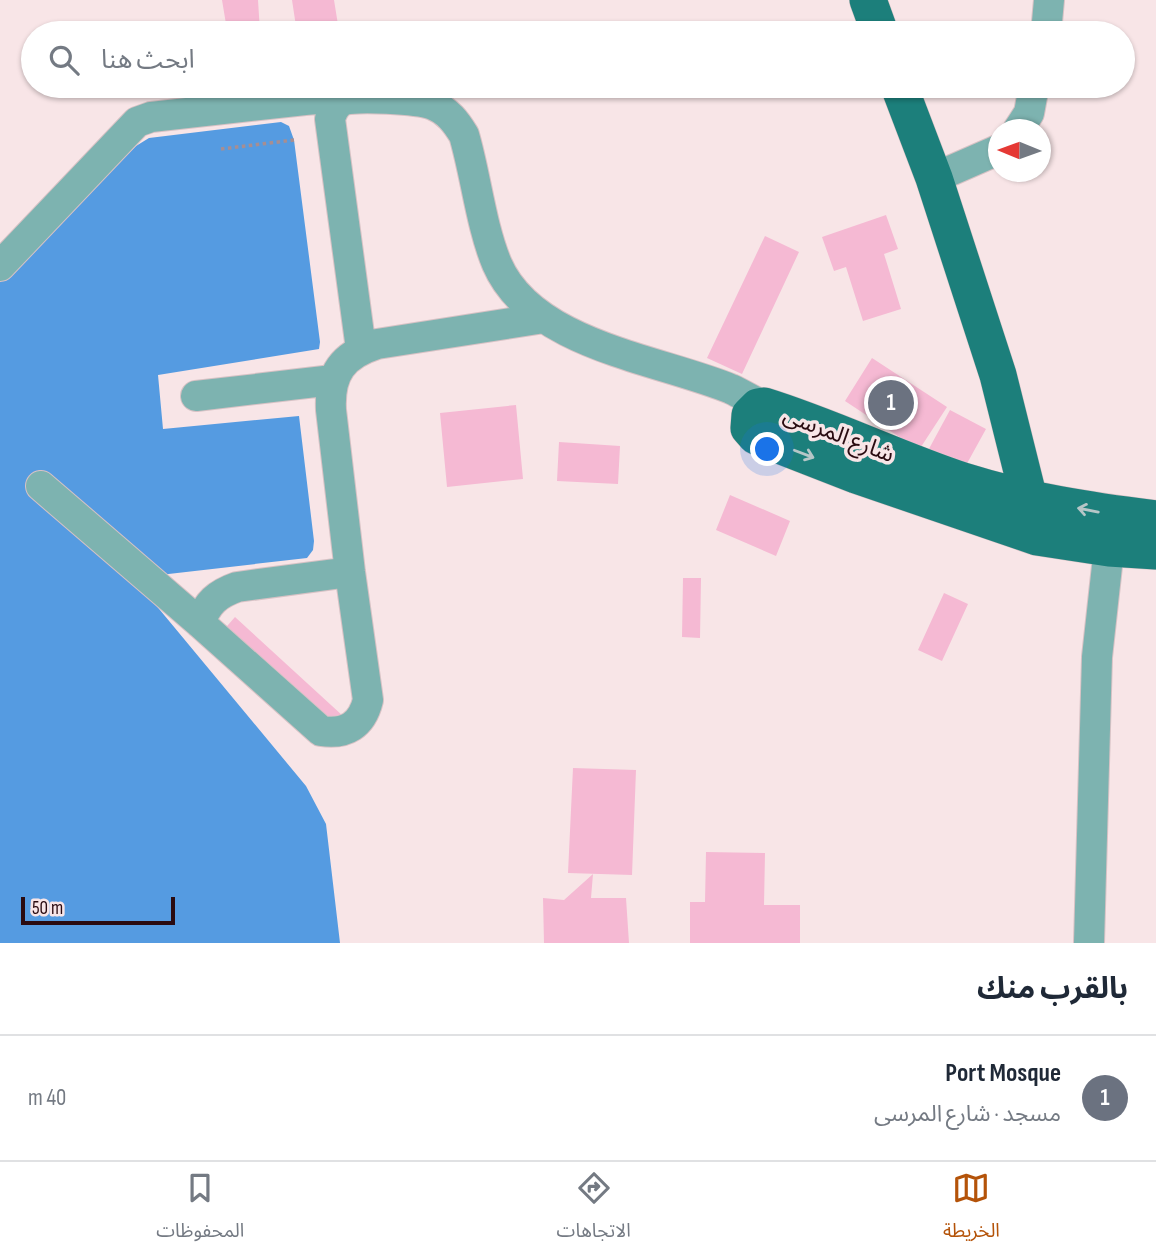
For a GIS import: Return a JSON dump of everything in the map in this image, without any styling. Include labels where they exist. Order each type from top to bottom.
[{"type":"main road","points":[[868,0],[876,21]]},
{"type":"main road","points":[[904,98],[934,178],[998,375],[1031,499],[1038,537]]},
{"type":"main road","name":"شارع المرسى","points":[[1156,519],[1031,499],[962,481],[764,406],[750,415],[748,428],[756,436],[856,475],[1038,537],[1109,548],[1156,551]]},
{"type":"street","points":[[1047,21],[1049,0]]},
{"type":"street","points":[[1024,119],[1031,98]]},
{"type":"street","points":[[362,349],[330,127],[332,111],[349,99],[419,101],[440,109],[457,123],[464,135],[497,265],[525,304],[544,318],[588,340],[731,390],[764,406]]},
{"type":"street","points":[[0,266],[137,122],[151,117],[305,100],[327,101],[337,105]]},
{"type":"street","points":[[934,178],[988,155]]},
{"type":"street","points":[[41,486],[321,731],[346,731],[357,724],[365,713],[368,701],[331,410],[333,380],[349,356],[377,344],[544,318]]},
{"type":"street","points":[[196,396],[333,380]]},
{"type":"street","points":[[1088,943],[1097,657],[1109,548]]},
{"type":"street","points":[[200,623],[213,599],[224,591],[350,572]]},
{"type":"path","points":[[221,149],[293,140]]},
{"type":"water","points":[[281,122],[289,126],[294,140],[319,349],[158,375],[163,429],[299,416],[313,550],[307,558],[151,576],[39,470],[32,488],[150,598],[306,786],[326,824],[340,943],[0,943],[0,281],[136,146],[149,138]]},
{"type":"building","points":[[222,0],[258,0],[259,21],[226,21]]},
{"type":"building","points":[[292,0],[334,0],[337,21],[295,21]]},
{"type":"building","points":[[886,215],[898,249],[884,254],[901,309],[863,321],[846,267],[834,271],[822,237]]},
{"type":"building","points":[[765,236],[799,252],[742,374],[707,358]]},
{"type":"building","points":[[872,358],[947,407],[919,450],[845,401]]},
{"type":"building","points":[[516,405],[523,479],[447,487],[440,413]]},
{"type":"building","points":[[950,410],[986,429],[959,478],[924,458]]},
{"type":"building","points":[[559,442],[620,446],[618,484],[557,481]]},
{"type":"building","points":[[730,495],[790,521],[776,556],[716,530]]},
{"type":"building","points":[[683,578],[701,578],[700,638],[682,637]]},
{"type":"building","points":[[944,593],[968,604],[942,661],[918,650]]},
{"type":"building","points":[[235,617],[343,716],[328,732],[221,633]]},
{"type":"building","points":[[573,768],[636,770],[632,875],[568,873]]},
{"type":"building","points":[[706,852],[765,853],[764,905],[800,905],[800,943],[690,943],[690,902],[705,902]]},
{"type":"building","points":[[593,874],[591,898],[626,898],[629,943],[544,943],[543,898],[564,900]]},
{"type":"place","name":"Port Mosque","points":[[891,403]]}]
